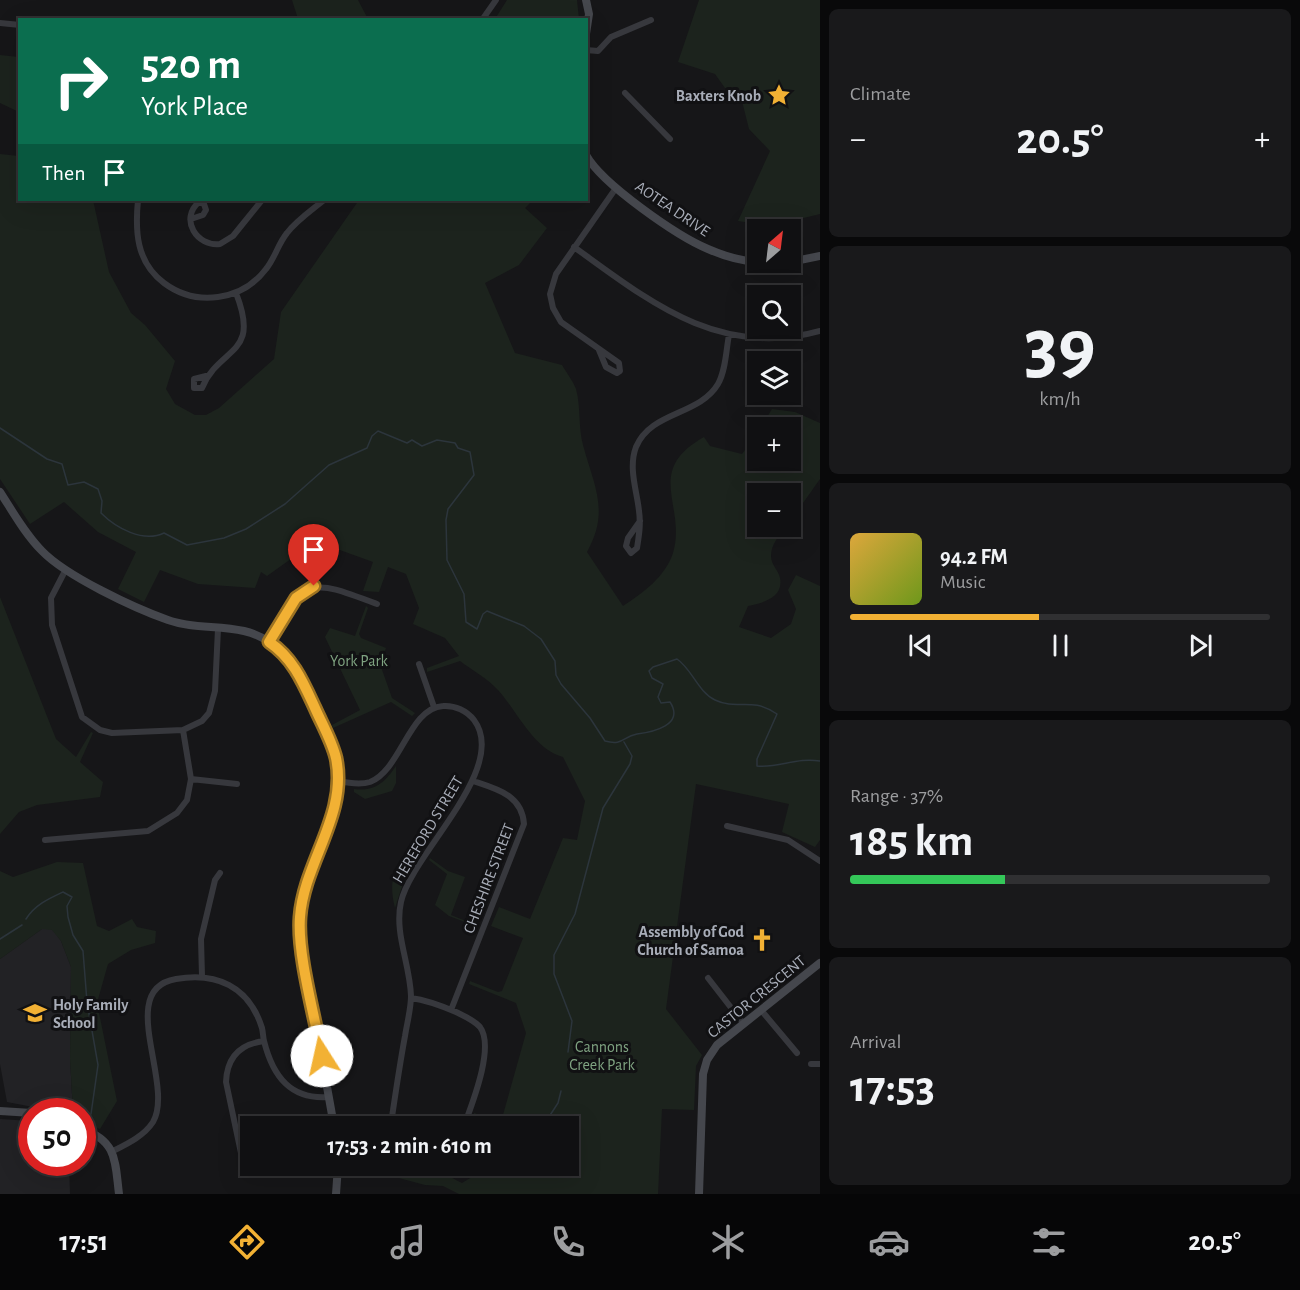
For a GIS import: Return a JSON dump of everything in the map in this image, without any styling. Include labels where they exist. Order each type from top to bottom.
[{"type":"main road","points":[[586,0],[586,18]]},
{"type":"main road","name":"AOTEA DRIVE","points":[[588,158],[598,172],[616,188],[695,243],[730,258],[747,260]]},
{"type":"main road","points":[[801,260],[820,256]]},
{"type":"main road","points":[[0,492],[34,542],[65,570],[168,620],[201,628],[244,631],[269,642],[288,658],[302,678],[332,745],[338,782],[335,807],[306,886],[300,918],[302,947],[332,1116]]},
{"type":"main road","name":"CASTOR CRESCENT","points":[[699,1194],[704,1068],[717,1045],[820,963]]},
{"type":"main road","points":[[0,1111],[18,1112]]},
{"type":"main road","points":[[96,1135],[113,1151],[118,1168],[119,1194]]},
{"type":"main road","points":[[336,1194],[337,1176]]},
{"type":"street","points":[[483,18],[496,0]]},
{"type":"street","points":[[588,50],[598,51],[611,37],[651,20]]},
{"type":"street","points":[[0,23],[18,25]]},
{"type":"street","points":[[625,93],[670,139]]},
{"type":"street","points":[[598,350],[561,322],[551,302],[553,280],[616,188]]},
{"type":"street","points":[[138,201],[136,230],[138,244],[145,260],[159,279],[174,289],[198,297],[218,297],[236,293],[261,275],[288,232],[323,201]]},
{"type":"street","points":[[190,219],[205,213],[206,207],[199,201],[190,219],[192,230],[198,238],[207,243],[220,244],[233,236],[261,201]]},
{"type":"street","points":[[574,247],[667,312],[701,327],[729,334],[772,338],[820,331]]},
{"type":"street","points":[[206,376],[235,351],[242,337],[244,316],[236,293]]},
{"type":"street","points":[[640,521],[633,465],[635,449],[652,426],[696,405],[712,393],[721,377],[729,334]]},
{"type":"street","points":[[65,570],[51,598],[50,615],[82,717],[100,730],[112,733],[183,730],[202,721],[213,703],[218,629]]},
{"type":"street","points":[[269,642],[296,598],[309,588],[320,586],[333,588],[377,604]]},
{"type":"street","points":[[338,782],[368,783],[380,777],[420,719],[434,707],[419,664]]},
{"type":"street","name":"HEREFORD STREET","points":[[392,1116],[411,998],[399,922],[404,892],[412,874],[473,781],[481,741],[477,723],[471,716],[455,707],[434,707]]},
{"type":"street","points":[[45,840],[148,831],[177,813],[187,800],[191,779],[183,730]]},
{"type":"street","points":[[191,779],[237,784]]},
{"type":"street","name":"CHESHIRE STREET","points":[[451,1010],[524,824],[520,806],[513,798],[502,790],[473,781]]},
{"type":"street","points":[[727,826],[788,840],[820,861]]},
{"type":"street","points":[[202,976],[201,939],[215,880],[220,873]]},
{"type":"street","points":[[113,1151],[146,1131],[158,1110],[158,1079],[146,1017],[153,994],[163,983],[202,976],[222,980],[236,988],[262,1027],[264,1041],[278,1076],[290,1088],[303,1096],[329,1097]]},
{"type":"street","points":[[708,978],[743,1023]]},
{"type":"street","points":[[411,998],[451,1010],[479,1026],[486,1044],[467,1116]]},
{"type":"street","points":[[761,1010],[797,1053]]},
{"type":"street","points":[[240,1148],[226,1082],[226,1070],[238,1049],[248,1043],[264,1041]]},
{"type":"street","points":[[811,1064],[820,1064]]},
{"type":"shaded area","name":"Holy Family School","points":[[42,929],[52,929],[61,941],[71,967],[70,1059],[72,1098],[18,1098],[18,1104],[7,1102],[0,1064],[0,959]]},
{"type":"shaded area","points":[[0,1119],[18,1120],[18,1176],[69,1176],[70,1194],[0,1194]]},
{"type":"green space","points":[[292,0],[358,0],[367,18],[298,18]]},
{"type":"green space","points":[[507,0],[577,0],[579,18],[496,18]]},
{"type":"green space","points":[[699,0],[820,0],[820,214],[800,219],[738,221],[770,151],[749,129],[739,89],[725,88],[715,74],[678,62]]},
{"type":"green space","points":[[0,55],[18,57],[18,112],[0,103]]},
{"type":"green space","name":"Cannons Creek Park","points":[[0,154],[18,156],[18,201],[93,201],[109,272],[131,313],[145,325],[175,361],[166,389],[175,404],[195,415],[206,415],[219,408],[274,359],[281,312],[358,201],[532,201],[525,208],[547,228],[519,265],[485,283],[515,353],[562,365],[575,386],[581,438],[595,486],[599,511],[598,524],[587,552],[623,606],[646,590],[659,577],[673,553],[676,536],[671,476],[675,463],[686,450],[704,437],[710,446],[742,454],[747,447],[747,471],[801,471],[801,417],[767,417],[772,409],[795,412],[820,423],[820,479],[801,506],[801,483],[747,483],[747,537],[778,537],[772,548],[771,559],[779,575],[780,585],[779,590],[771,598],[748,606],[739,627],[771,638],[791,624],[796,609],[788,590],[796,575],[820,586],[820,840],[815,847],[782,832],[789,804],[696,784],[666,1009],[702,1055],[696,1066],[694,1110],[662,1109],[658,1194],[459,1194],[443,1186],[425,1185],[391,1176],[448,1176],[462,1183],[474,1176],[579,1176],[579,1116],[503,1116],[526,1033],[516,1003],[469,984],[470,981],[498,992],[502,991],[523,938],[491,926],[499,907],[530,919],[563,838],[577,840],[585,801],[563,757],[543,747],[490,682],[460,661],[427,672],[427,668],[459,656],[445,638],[413,624],[419,608],[406,574],[388,567],[379,592],[363,591],[373,562],[326,545],[295,556],[267,576],[261,572],[255,588],[198,584],[160,570],[144,602],[118,589],[136,552],[98,532],[64,502],[30,524],[0,479]]},
{"type":"green space","points":[[0,597],[56,739],[76,757],[91,732],[93,733],[80,762],[103,782],[100,797],[37,805],[19,812],[0,834]]},
{"type":"green space","name":"York Park","points":[[366,606],[368,608],[359,634],[361,638],[386,648],[380,664],[392,698],[415,713],[412,716],[391,702],[333,728],[332,725],[360,710],[325,637],[330,628],[355,636]]},
{"type":"green space","points":[[396,766],[396,783],[392,791],[365,799],[354,792],[354,789],[368,789],[379,785]]},
{"type":"green space","points":[[425,844],[405,877],[395,908],[392,886],[397,870]]},
{"type":"green space","points":[[430,858],[448,871],[465,877],[451,915],[478,927],[449,916],[435,905],[447,874],[429,860]]},
{"type":"green space","points":[[57,862],[83,863],[97,926],[109,931],[132,919],[137,927],[156,931],[155,943],[131,950],[108,964],[97,1003],[117,1101],[100,1129],[96,1128],[96,1098],[72,1098],[70,1059],[71,967],[61,941],[52,930],[42,929],[0,959],[0,871],[13,877]]},
{"type":"waterway","points":[[0,428],[47,459],[62,464],[68,485],[84,482],[98,489],[102,501],[101,513],[114,524],[139,535],[156,536],[164,533],[187,545],[224,538],[246,529],[285,504],[329,465],[367,448],[372,436],[378,431],[407,443],[412,440],[422,446],[437,440],[455,443],[458,448],[470,452],[474,475],[448,509],[446,520],[447,560],[464,594],[466,622],[477,629],[483,614],[487,611],[524,626],[541,639],[555,661],[556,675],[561,684],[590,718],[605,741],[619,742],[632,735],[658,729],[670,722],[674,710],[670,702],[661,703],[658,697],[663,684],[652,678],[649,671],[653,667],[677,659],[687,668],[704,692],[715,700],[723,703],[759,706],[777,714],[757,759],[757,766],[773,766],[804,760],[820,761]]},
{"type":"waterway","points":[[568,1052],[572,1021],[554,974],[554,955],[575,914],[603,808],[630,764],[632,756],[624,742]]},
{"type":"waterway","points":[[26,919],[38,906],[63,892],[72,897],[67,906],[68,917],[73,935],[83,951],[87,1002],[98,1065],[93,1098]]},
{"type":"waterway","points":[[0,939],[22,925]]},
{"type":"waterway","points":[[550,1116],[558,1103],[561,1091]]},
{"type":"place","name":"Baxters Knob","points":[[779,95]]},
{"type":"place","name":"Assembly of God Church of Samoa","points":[[762,940]]},
{"type":"place","name":"Holy Family School","points":[[35,1013]]},
{"type":"route","points":[[314,586],[304,590],[296,598],[269,642],[288,658],[302,678],[332,745],[336,761],[338,790],[335,807],[306,886],[300,918],[302,947],[322,1056]]}]
